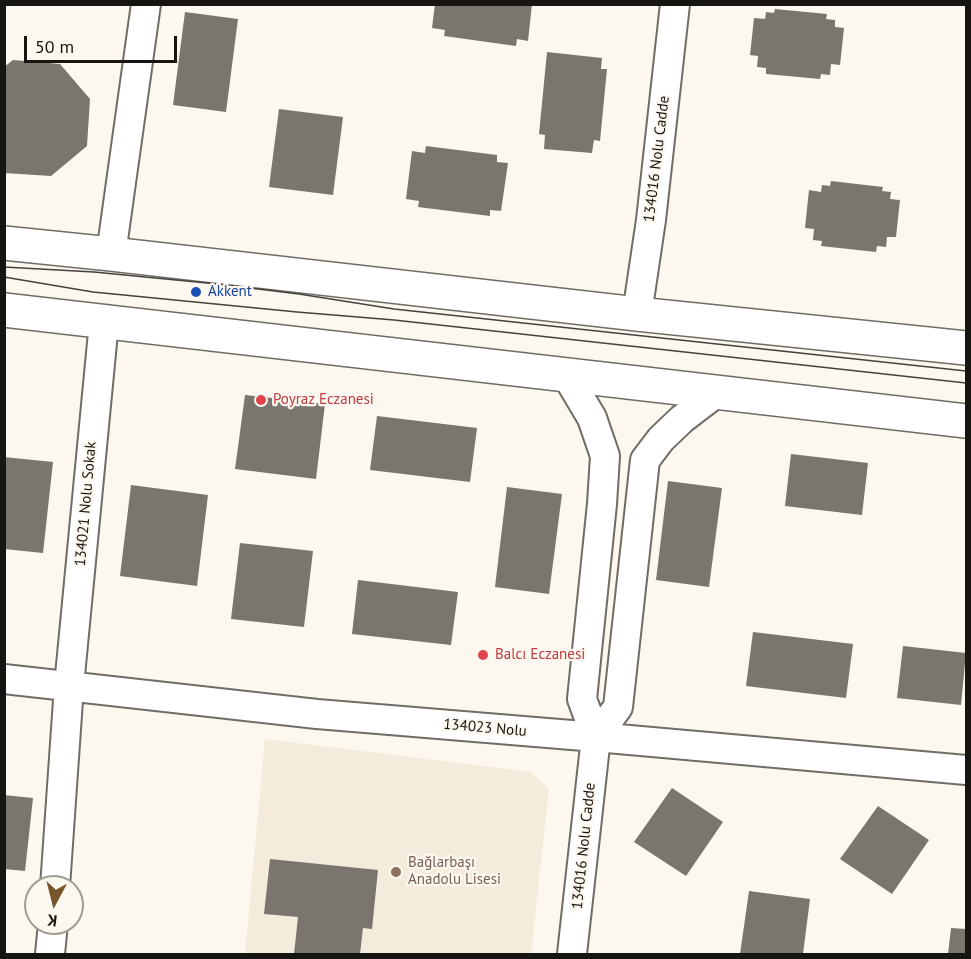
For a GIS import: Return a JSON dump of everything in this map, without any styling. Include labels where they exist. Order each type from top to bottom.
[{"type":"main road","points":[[4,243],[637,314],[966,348]]},
{"type":"main road","points":[[4,310],[966,421]]},
{"type":"street","points":[[111,254],[146,4]]},
{"type":"street","name":"134016 Nolu Cadde","points":[[637,314],[651,220],[675,4]]},
{"type":"street","name":"134021 Nolu Sokak","points":[[56,875],[69,686],[104,322]]},
{"type":"street","points":[[567,376],[592,418],[605,456],[582,699],[596,737]]},
{"type":"street","points":[[596,737],[618,707],[645,460],[661,439],[682,419],[716,393]]},
{"type":"street","name":"134023 Nolu","points":[[4,679],[317,714],[966,770]]},
{"type":"street","name":"134016 Nolu Cadde","points":[[572,954],[596,737]]},
{"type":"street","points":[[50,954],[52,935]]},
{"type":"shaded area","name":"Bağlarbaşı Anadolu Lisesi","points":[[265,739],[531,772],[549,789],[531,954],[245,954]]},
{"type":"building","points":[[435,4],[532,4],[528,41],[517,39],[516,46],[444,36],[445,30],[432,28]]},
{"type":"building","points":[[775,9],[827,14],[826,19],[835,20],[835,27],[844,28],[840,65],[831,64],[830,75],[821,74],[820,79],[766,74],[766,68],[757,67],[758,56],[750,55],[754,18],[765,19],[766,12],[774,13]]},
{"type":"building","points":[[185,12],[238,19],[226,112],[173,105]]},
{"type":"building","points":[[547,52],[602,58],[601,69],[607,69],[600,141],[594,140],[592,153],[544,149],[545,135],[539,134]]},
{"type":"building","points":[[13,60],[60,64],[90,99],[87,146],[51,176],[4,173],[4,67]]},
{"type":"building","points":[[279,109],[343,117],[333,195],[269,187]]},
{"type":"building","points":[[426,146],[497,155],[497,162],[508,163],[501,211],[490,210],[490,216],[418,207],[419,201],[406,199],[412,151],[425,153]]},
{"type":"building","points":[[831,181],[883,187],[882,191],[891,192],[890,199],[900,200],[896,237],[887,237],[886,247],[877,246],[876,252],[821,246],[822,241],[813,240],[814,229],[805,228],[809,190],[821,192],[822,185],[830,186]]},
{"type":"building","points":[[245,395],[325,404],[316,479],[235,469]]},
{"type":"building","points":[[377,416],[477,428],[470,482],[370,470]]},
{"type":"building","points":[[791,454],[868,463],[862,515],[785,506]]},
{"type":"building","points":[[4,457],[53,462],[43,553],[4,549]]},
{"type":"building","points":[[668,481],[722,488],[709,587],[656,580]]},
{"type":"building","points":[[131,485],[208,495],[197,586],[120,576]]},
{"type":"building","points":[[507,487],[562,494],[549,594],[495,587]]},
{"type":"building","points":[[240,543],[313,551],[304,627],[231,619]]},
{"type":"building","points":[[358,580],[458,592],[451,645],[352,634]]},
{"type":"building","points":[[753,632],[853,644],[846,698],[746,686]]},
{"type":"building","points":[[903,646],[966,653],[961,705],[897,698]]},
{"type":"building","points":[[672,788],[723,822],[686,876],[634,842]]},
{"type":"building","points":[[4,795],[33,798],[25,871],[4,869]]},
{"type":"building","points":[[878,806],[929,840],[892,894],[840,859]]},
{"type":"building","points":[[270,859],[378,870],[372,929],[363,928],[360,954],[294,954],[298,917],[264,914]]},
{"type":"building","points":[[749,891],[810,899],[803,954],[740,954]]},
{"type":"building","points":[[951,928],[966,929],[966,954],[948,954]]},
{"type":"tram line","points":[[4,267],[94,272],[217,284],[394,309],[966,371]]},
{"type":"tram line","points":[[4,277],[93,292],[394,320],[966,383]]},
{"type":"place","name":"Akkent","points":[[196,292]]},
{"type":"place","name":"Poyraz Eczanesi","points":[[261,400]]},
{"type":"place","name":"Balcı Eczanesi","points":[[483,655]]},
{"type":"place","name":"Bağlarbaşı Anadolu Lisesi","points":[[396,872]]}]
